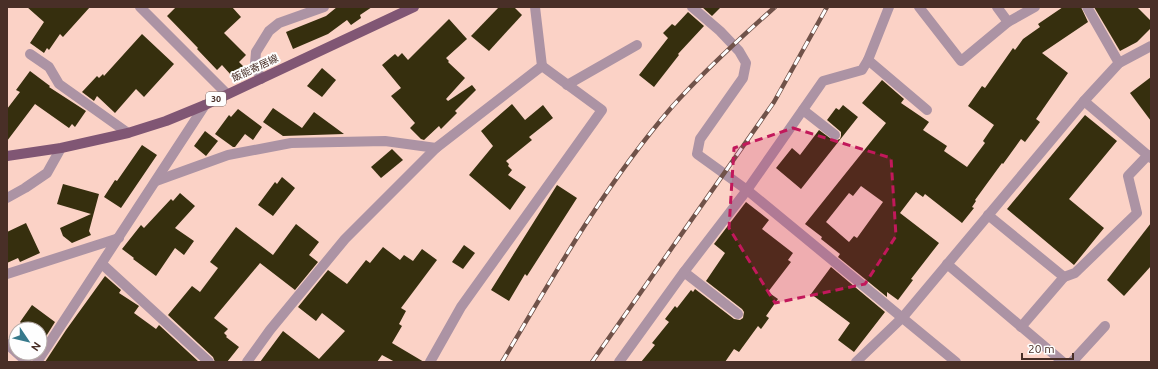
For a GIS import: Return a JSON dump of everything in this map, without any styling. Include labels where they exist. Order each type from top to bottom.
[{"type":"main road","name":"飯能寄居線","points":[[7,156],[61,148],[128,133],[166,121],[205,105],[414,7]]},
{"type":"street","points":[[140,7],[227,94]]},
{"type":"street","points":[[261,79],[255,64],[256,52],[269,31],[279,23],[324,7]]},
{"type":"street","points":[[430,362],[461,307],[602,110],[542,66],[535,7]]},
{"type":"street","points":[[692,7],[720,31],[739,51],[746,63],[743,78],[700,139],[697,154],[706,162],[744,188],[956,362]]},
{"type":"street","points":[[619,362],[823,81],[862,70],[868,60],[889,7]]},
{"type":"street","points":[[919,7],[961,61],[1008,22],[1035,7]]},
{"type":"street","points":[[997,7],[1008,22]]},
{"type":"street","points":[[1087,7],[1119,63]]},
{"type":"street","points":[[567,85],[637,45]]},
{"type":"street","points":[[856,362],[903,317],[1084,101],[1119,63],[1151,46]]},
{"type":"street","points":[[30,54],[49,68],[59,84],[128,133]]},
{"type":"street","points":[[868,60],[927,110]]},
{"type":"street","points":[[247,362],[270,330],[345,239],[436,148],[542,66]]},
{"type":"street","points":[[1021,327],[1064,276],[1075,273],[1137,213],[1128,176],[1150,156],[1084,101]]},
{"type":"street","points":[[37,362],[205,105]]},
{"type":"street","points":[[803,110],[835,135]]},
{"type":"street","points":[[156,181],[228,155],[291,143],[385,141],[436,148]]},
{"type":"street","points":[[7,198],[25,188],[47,172],[61,148]]},
{"type":"street","points":[[988,215],[1064,276]]},
{"type":"street","points":[[7,274],[119,238]]},
{"type":"street","points":[[102,264],[209,362]]},
{"type":"street","points":[[947,264],[1021,327],[1056,360]]},
{"type":"street","points":[[684,272],[738,314]]},
{"type":"street","points":[[1072,362],[1105,326]]},
{"type":"highlighted area","points":[[793,128],[891,158],[896,236],[865,284],[775,303],[729,228],[734,148]]},
{"type":"building","points":[[27,7],[90,7],[63,37],[60,34],[49,50],[47,48],[44,53],[30,43],[44,22]]},
{"type":"building","points":[[176,7],[232,7],[241,17],[224,33],[246,55],[239,62],[245,68],[231,75],[222,65],[217,70],[167,16]]},
{"type":"building","points":[[337,7],[372,7],[360,15],[361,18],[351,25],[347,20],[328,34],[293,49],[286,32],[326,16]]},
{"type":"building","points":[[499,7],[514,7],[522,15],[489,51],[471,36]]},
{"type":"building","points":[[702,7],[721,7],[712,16]]},
{"type":"building","points":[[1063,7],[1081,7],[1088,22],[1042,53],[1068,73],[1036,119],[1040,122],[1025,142],[1021,139],[1003,164],[1002,163],[975,200],[976,201],[972,207],[974,208],[962,223],[925,194],[923,197],[916,192],[900,213],[939,243],[911,279],[913,280],[898,300],[887,292],[887,297],[838,257],[840,254],[805,224],[886,123],[862,103],[882,80],[904,99],[901,103],[929,122],[923,130],[947,146],[944,151],[967,167],[985,143],[983,141],[994,125],[968,106],[982,86],[985,88],[1013,48],[1015,50],[1023,39],[1040,27],[1038,24]],"holes":[[[861,186],[883,202],[857,238],[854,236],[849,242],[826,222],[849,193],[853,196]]]},
{"type":"building","points":[[1094,7],[1137,7],[1151,21],[1151,28],[1137,42],[1120,51]]},
{"type":"building","points":[[688,12],[704,26],[678,54],[679,55],[654,87],[639,75],[668,38],[663,33],[672,24],[675,26]]},
{"type":"building","points":[[449,19],[467,39],[446,58],[449,61],[448,62],[465,78],[446,99],[448,101],[472,85],[476,90],[455,111],[457,113],[441,129],[439,126],[424,140],[410,128],[415,123],[391,96],[401,88],[382,65],[395,54],[398,57],[402,53],[408,60]]},
{"type":"building","points":[[142,34],[174,64],[144,97],[136,89],[115,113],[97,96],[94,101],[82,92],[97,76],[99,78],[103,74],[104,76]]},
{"type":"building","points":[[322,68],[336,80],[322,97],[307,86]]},
{"type":"building","points":[[30,71],[50,86],[49,87],[86,111],[75,127],[72,124],[69,128],[35,104],[7,141],[7,109],[20,92],[16,90]]},
{"type":"building","points":[[1151,77],[1151,121],[1130,93]]},
{"type":"building","points":[[512,104],[525,120],[543,105],[553,118],[529,137],[532,140],[506,161],[512,170],[508,175],[526,187],[510,210],[469,175],[493,146],[481,131]]},
{"type":"building","points":[[843,105],[858,117],[801,189],[776,168],[792,148],[800,155],[819,130],[834,141],[840,139],[841,132],[827,120],[836,108],[839,110]]},
{"type":"building","points":[[273,108],[302,128],[314,112],[344,134],[283,136],[263,122]]},
{"type":"building","points":[[238,109],[262,127],[253,140],[245,134],[235,147],[233,147],[215,134],[229,115],[231,117]]},
{"type":"building","points":[[1085,115],[1117,141],[1069,199],[1104,228],[1074,265],[1007,209]]},
{"type":"building","points":[[205,131],[218,141],[206,156],[194,146]]},
{"type":"building","points":[[142,145],[157,155],[121,208],[104,197]]},
{"type":"building","points":[[392,149],[403,160],[381,178],[371,167]]},
{"type":"building","points":[[282,177],[295,188],[273,216],[258,205],[275,182],[277,184]]},
{"type":"building","points":[[63,184],[99,194],[89,231],[91,235],[72,243],[63,236],[60,228],[91,214],[57,204]]},
{"type":"building","points":[[557,185],[577,198],[527,276],[525,274],[509,301],[491,290]]},
{"type":"building","points":[[180,193],[195,206],[175,228],[194,241],[184,255],[175,248],[156,276],[122,249],[141,225],[144,228],[171,199],[173,201]]},
{"type":"building","points":[[746,202],[769,220],[762,229],[793,253],[788,260],[791,262],[768,292],[778,299],[766,316],[769,318],[761,329],[758,326],[739,352],[734,349],[725,362],[641,362],[655,345],[652,343],[669,322],[665,319],[675,306],[677,308],[691,290],[693,292],[695,289],[734,319],[740,320],[743,318],[744,312],[742,309],[706,281],[725,253],[714,244]]},
{"type":"building","points":[[26,223],[40,253],[20,262],[18,258],[7,263],[7,232]]},
{"type":"building","points":[[1151,223],[1151,266],[1124,296],[1107,280]]},
{"type":"building","points":[[296,224],[319,242],[309,255],[318,262],[295,290],[260,263],[214,318],[228,329],[224,333],[227,336],[226,337],[239,347],[227,362],[215,362],[213,357],[168,315],[192,286],[200,292],[218,268],[210,262],[236,227],[273,255]]},
{"type":"building","points":[[464,245],[475,253],[463,269],[452,262]]},
{"type":"building","points":[[383,247],[400,260],[404,255],[413,261],[422,249],[437,260],[401,308],[406,311],[399,324],[402,326],[392,343],[424,362],[395,362],[382,355],[377,362],[260,362],[283,331],[319,359],[345,331],[322,313],[316,321],[298,307],[328,270],[347,284],[366,260],[370,263]]},
{"type":"building","points":[[831,267],[885,312],[854,352],[838,340],[850,323],[811,294]]},
{"type":"building","points":[[105,276],[121,290],[119,293],[139,306],[134,313],[156,329],[159,325],[199,362],[45,362],[48,361],[48,357]]},
{"type":"building","points":[[32,305],[55,322],[48,333],[48,321],[21,321]]},
{"type":"railway","points":[[502,362],[581,232],[624,168],[647,138],[671,108],[696,82],[775,7]]},
{"type":"railway","points":[[592,362],[774,102],[827,7]]}]
